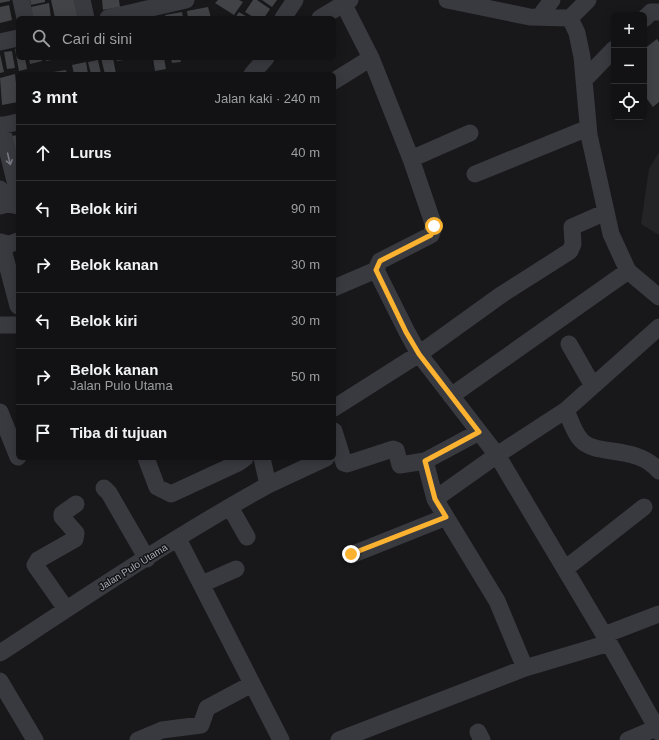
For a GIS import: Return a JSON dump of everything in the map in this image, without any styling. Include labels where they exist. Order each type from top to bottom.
[{"type":"street","points":[[21,0],[25,16]]},
{"type":"street","points":[[82,0],[86,16]]},
{"type":"street","points":[[117,16],[186,0]]},
{"type":"street","points":[[283,16],[295,0]]},
{"type":"street","points":[[446,0],[530,17],[540,16],[574,25]]},
{"type":"street","points":[[540,16],[552,0]]},
{"type":"street","points":[[588,0],[574,25],[582,57],[588,128],[611,234],[628,271],[659,297]]},
{"type":"street","points":[[323,16],[347,1],[411,159],[434,226],[434,230],[431,235],[380,261],[376,270],[336,287]]},
{"type":"street","points":[[647,16],[651,12],[659,12]]},
{"type":"street","points":[[0,42],[16,38]]},
{"type":"street","points":[[584,80],[611,52]]},
{"type":"street","points":[[336,80],[371,58]]},
{"type":"street","points":[[254,72],[264,60]]},
{"type":"street","points":[[16,122],[0,126],[16,186]]},
{"type":"street","points":[[475,174],[588,128]]},
{"type":"street","points":[[411,159],[470,133]]},
{"type":"street","points":[[336,407],[419,354],[501,295],[570,251],[573,244],[572,227],[606,212]]},
{"type":"street","points":[[16,242],[10,244],[0,242],[16,299]]},
{"type":"street","points":[[376,270],[406,332],[419,354],[497,455],[607,639],[658,730],[628,740]]},
{"type":"street","points":[[451,396],[628,271]]},
{"type":"street","points":[[0,325],[16,325]]},
{"type":"street","points":[[435,499],[497,455],[566,410],[659,327]]},
{"type":"street","points":[[570,344],[593,386]]},
{"type":"street","points":[[566,410],[581,440],[588,446],[639,455],[653,464],[659,471]]},
{"type":"street","points":[[0,412],[16,452]]},
{"type":"street","points":[[336,457],[347,464],[393,449],[396,450],[400,465],[425,461],[479,432]]},
{"type":"street","points":[[147,460],[157,487],[171,494],[242,460]]},
{"type":"street","points":[[262,460],[268,485]]},
{"type":"street","name":"Jalan Pulo Utama","points":[[0,653],[66,609],[230,507],[268,485],[323,460]]},
{"type":"street","points":[[425,461],[435,499],[497,601],[525,668]]},
{"type":"street","points":[[104,488],[109,494],[146,559]]},
{"type":"street","points":[[66,609],[35,565],[38,560],[75,539],[76,533],[62,517],[62,514],[76,504]]},
{"type":"street","points":[[230,507],[247,538]]},
{"type":"street","points":[[565,569],[644,507]]},
{"type":"street","points":[[351,554],[446,517]]},
{"type":"street","points":[[178,539],[281,740]]},
{"type":"street","points":[[202,584],[236,569]]},
{"type":"street","points":[[339,740],[525,668],[607,639],[659,614]]},
{"type":"street","points":[[0,681],[36,740]]},
{"type":"street","points":[[138,740],[162,730],[201,725],[207,708],[252,684]]},
{"type":"shaded area","points":[[659,152],[659,235],[641,224],[649,169]]},
{"type":"building","points":[[0,0],[10,0],[10,1],[0,3]]},
{"type":"building","points":[[30,0],[45,0],[45,2],[31,5]]},
{"type":"building","points":[[51,0],[75,0],[79,16],[55,16]]},
{"type":"building","points":[[102,0],[119,0],[120,7],[103,10]]},
{"type":"building","points":[[218,0],[239,0],[243,2],[234,15],[215,3]]},
{"type":"building","points":[[253,0],[257,0],[270,9],[265,16],[252,16],[245,12]]},
{"type":"building","points":[[262,0],[277,0],[272,7]]},
{"type":"building","points":[[49,3],[51,16],[33,16],[31,7]]},
{"type":"building","points":[[9,5],[12,20],[0,23],[0,7]]},
{"type":"building","points":[[208,7],[210,16],[188,16],[187,11]]},
{"type":"building","points":[[182,12],[183,16],[165,16]]},
{"type":"building","points":[[239,12],[246,16],[236,16]]},
{"type":"building","points":[[657,39],[659,42],[659,102],[653,107],[647,99],[647,47]]},
{"type":"building","points":[[12,51],[15,68],[7,69],[4,52]]},
{"type":"building","points":[[0,54],[4,72],[0,73]]},
{"type":"building","points":[[17,60],[25,60],[27,69],[19,71]]},
{"type":"building","points":[[29,60],[42,60],[42,61],[30,64]]},
{"type":"building","points":[[98,60],[101,72],[90,72],[88,62]]},
{"type":"building","points":[[102,60],[113,60],[116,72],[104,72]]},
{"type":"building","points":[[153,60],[164,60],[166,69],[155,71]]},
{"type":"building","points":[[171,60],[180,60],[181,62],[172,63]]},
{"type":"building","points":[[86,62],[88,72],[74,72],[72,65]]},
{"type":"building","points":[[66,70],[66,72],[53,72]]},
{"type":"building","points":[[15,74],[16,102],[2,105],[0,78]]},
{"type":"building","points":[[16,135],[16,154],[14,155],[11,136]]},
{"type":"route","points":[[351,554],[446,517],[435,499],[425,461],[479,432],[419,354],[406,332],[376,270],[380,261],[431,235],[434,230],[434,226]]}]
